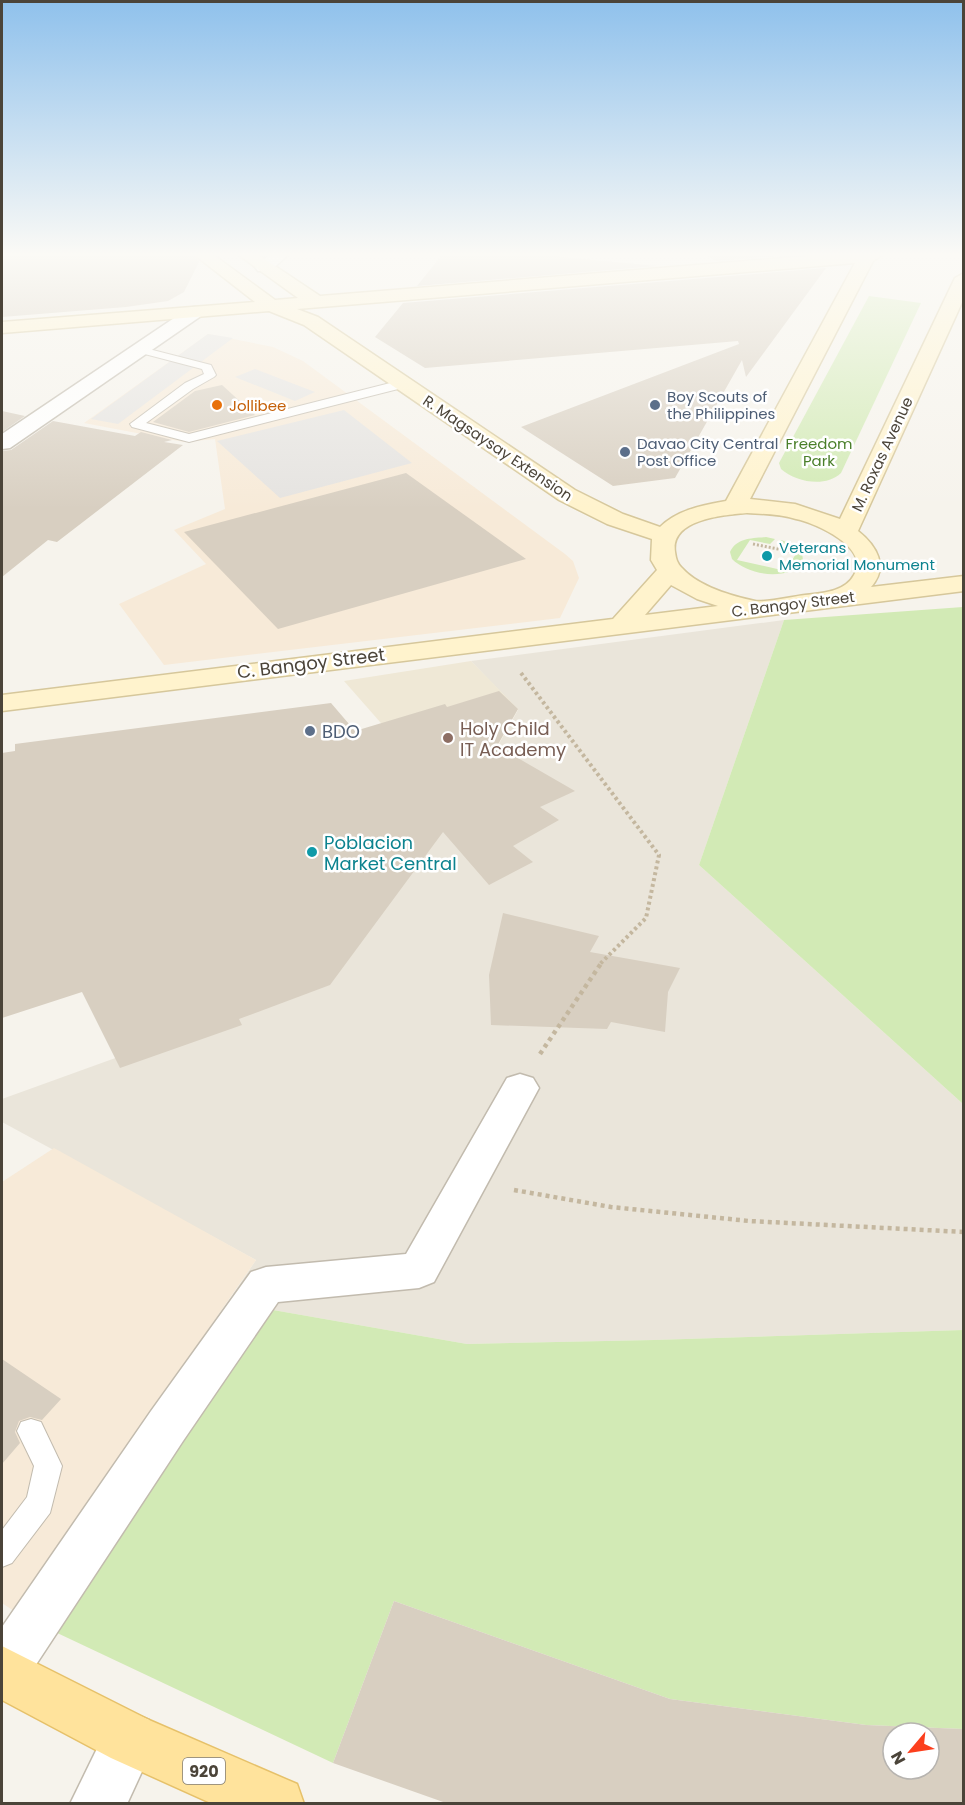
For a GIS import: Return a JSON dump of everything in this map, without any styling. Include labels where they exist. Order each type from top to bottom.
[{"type":"main road","name":"R. Magsaysay Extension","points":[[338,340],[567,495],[615,519],[665,536]]},
{"type":"main road","points":[[734,507],[823,340]]},
{"type":"main road","name":"M. Roxas Avenue","points":[[846,531],[934,340]]},
{"type":"main road","points":[[770,607],[749,605],[710,596],[694,589],[670,571],[662,557],[662,542],[665,536],[680,522],[691,517],[734,507],[764,507],[796,512],[823,520],[846,531],[865,550],[870,560],[870,570],[865,579],[856,588],[836,598]]},
{"type":"main road","points":[[621,625],[670,571]]},
{"type":"main road","name":"C. Bangoy Street","points":[[2,703],[963,583]]},
{"type":"main road","name":"920","points":[[2,1672],[130,1739],[277,1803]]},
{"type":"street","points":[[2,443],[157,340]]},
{"type":"street","points":[[2,1672],[167,1426],[266,1285],[419,1270],[520,1088]]},
{"type":"street","points":[[97,1803],[130,1739]]},
{"type":"lane","points":[[141,350],[207,367],[210,375],[189,386],[136,424],[189,438],[402,384]]},
{"type":"lane","points":[[2,1553],[40,1503],[48,1466],[31,1431]]},
{"type":"path","points":[[753,544],[793,552]]},
{"type":"path","points":[[496,640],[659,855],[646,918],[599,965],[520,1088]]},
{"type":"path","points":[[468,1182],[622,1208],[750,1221],[963,1232]]},
{"type":"shaded area","points":[[199,340],[239,340],[273,347],[303,361],[565,554],[573,561],[579,578],[560,618],[164,665],[119,604],[206,564],[174,530],[225,509],[215,439],[184,442],[84,423]]},
{"type":"shaded area","points":[[199,340],[230,340],[118,424],[91,419]]},
{"type":"shaded area","points":[[255,369],[315,392],[295,401],[235,377]]},
{"type":"shaded area","points":[[344,410],[412,463],[280,498],[217,441]]},
{"type":"shaded area","points":[[784,620],[699,865],[963,1104],[963,1330],[467,1344],[273,1310],[233,1294],[256,1260],[2,1122],[2,1099],[262,1005],[460,813],[518,710],[471,661]]},
{"type":"shaded area","name":"Holy Child IT Academy","points":[[471,661],[518,709],[460,813],[344,681]]},
{"type":"shaded area","points":[[54,1148],[256,1260],[14,1611],[2,1603],[2,1182]]},
{"type":"green space","name":"Freedom Park","points":[[845,340],[903,340],[841,473],[827,481],[802,480],[787,474],[781,469],[779,463]]},
{"type":"green space","points":[[766,537],[775,539],[770,544],[750,540],[737,560],[786,571],[798,550],[778,546],[781,540],[802,551],[803,562],[787,572],[768,574],[748,569],[732,559],[730,552],[740,541]]},
{"type":"green space","points":[[964,607],[963,1104],[699,865],[784,620]]},
{"type":"green space","points":[[273,1310],[467,1344],[963,1330],[963,1729],[941,1728],[941,1721],[881,1721],[881,1726],[866,1725],[670,1699],[394,1601],[333,1763],[53,1631]]},
{"type":"building","points":[[380,340],[773,340],[746,377],[742,360],[675,478],[613,486],[521,427],[739,344],[738,341],[425,368]]},
{"type":"building","name":"Jollibee","points":[[222,385],[255,415],[189,432],[153,422],[195,391]]},
{"type":"building","points":[[2,411],[25,416],[2,432]]},
{"type":"building","points":[[53,421],[135,436],[141,432],[172,440],[164,442],[183,445],[57,542],[48,540],[2,577],[2,451],[11,450]]},
{"type":"building","points":[[406,473],[526,559],[278,629],[184,532]]},
{"type":"building","points":[[499,691],[518,709],[497,746],[575,791],[540,807],[559,820],[513,846],[533,862],[489,885],[443,832],[330,985],[239,1019],[242,1025],[120,1068],[82,992],[2,1018],[2,753],[15,751],[15,744],[331,703],[355,731],[445,704],[447,707]]},
{"type":"building","points":[[503,913],[599,936],[590,952],[680,968],[668,992],[665,1032],[611,1022],[607,1029],[491,1025],[489,975]]},
{"type":"building","points":[[2,1359],[61,1399],[42,1420],[30,1417],[19,1421],[15,1432],[20,1443],[2,1464]]},
{"type":"building","points":[[394,1601],[670,1699],[881,1726],[881,1781],[941,1781],[941,1728],[963,1729],[963,1803],[446,1803],[333,1763]]},
{"type":"place","name":"Jollibee","points":[[217,405]]},
{"type":"place","name":"Boy Scouts of the Philippines","points":[[655,405]]},
{"type":"place","name":"Davao City Central Post Office","points":[[625,452]]},
{"type":"place","name":"Veterans Memorial Monument","points":[[767,556]]},
{"type":"place","name":"BDO","points":[[310,731]]},
{"type":"place","name":"Holy Child IT Academy","points":[[448,738]]},
{"type":"place","name":"Poblacion Market Central","points":[[312,852]]}]
